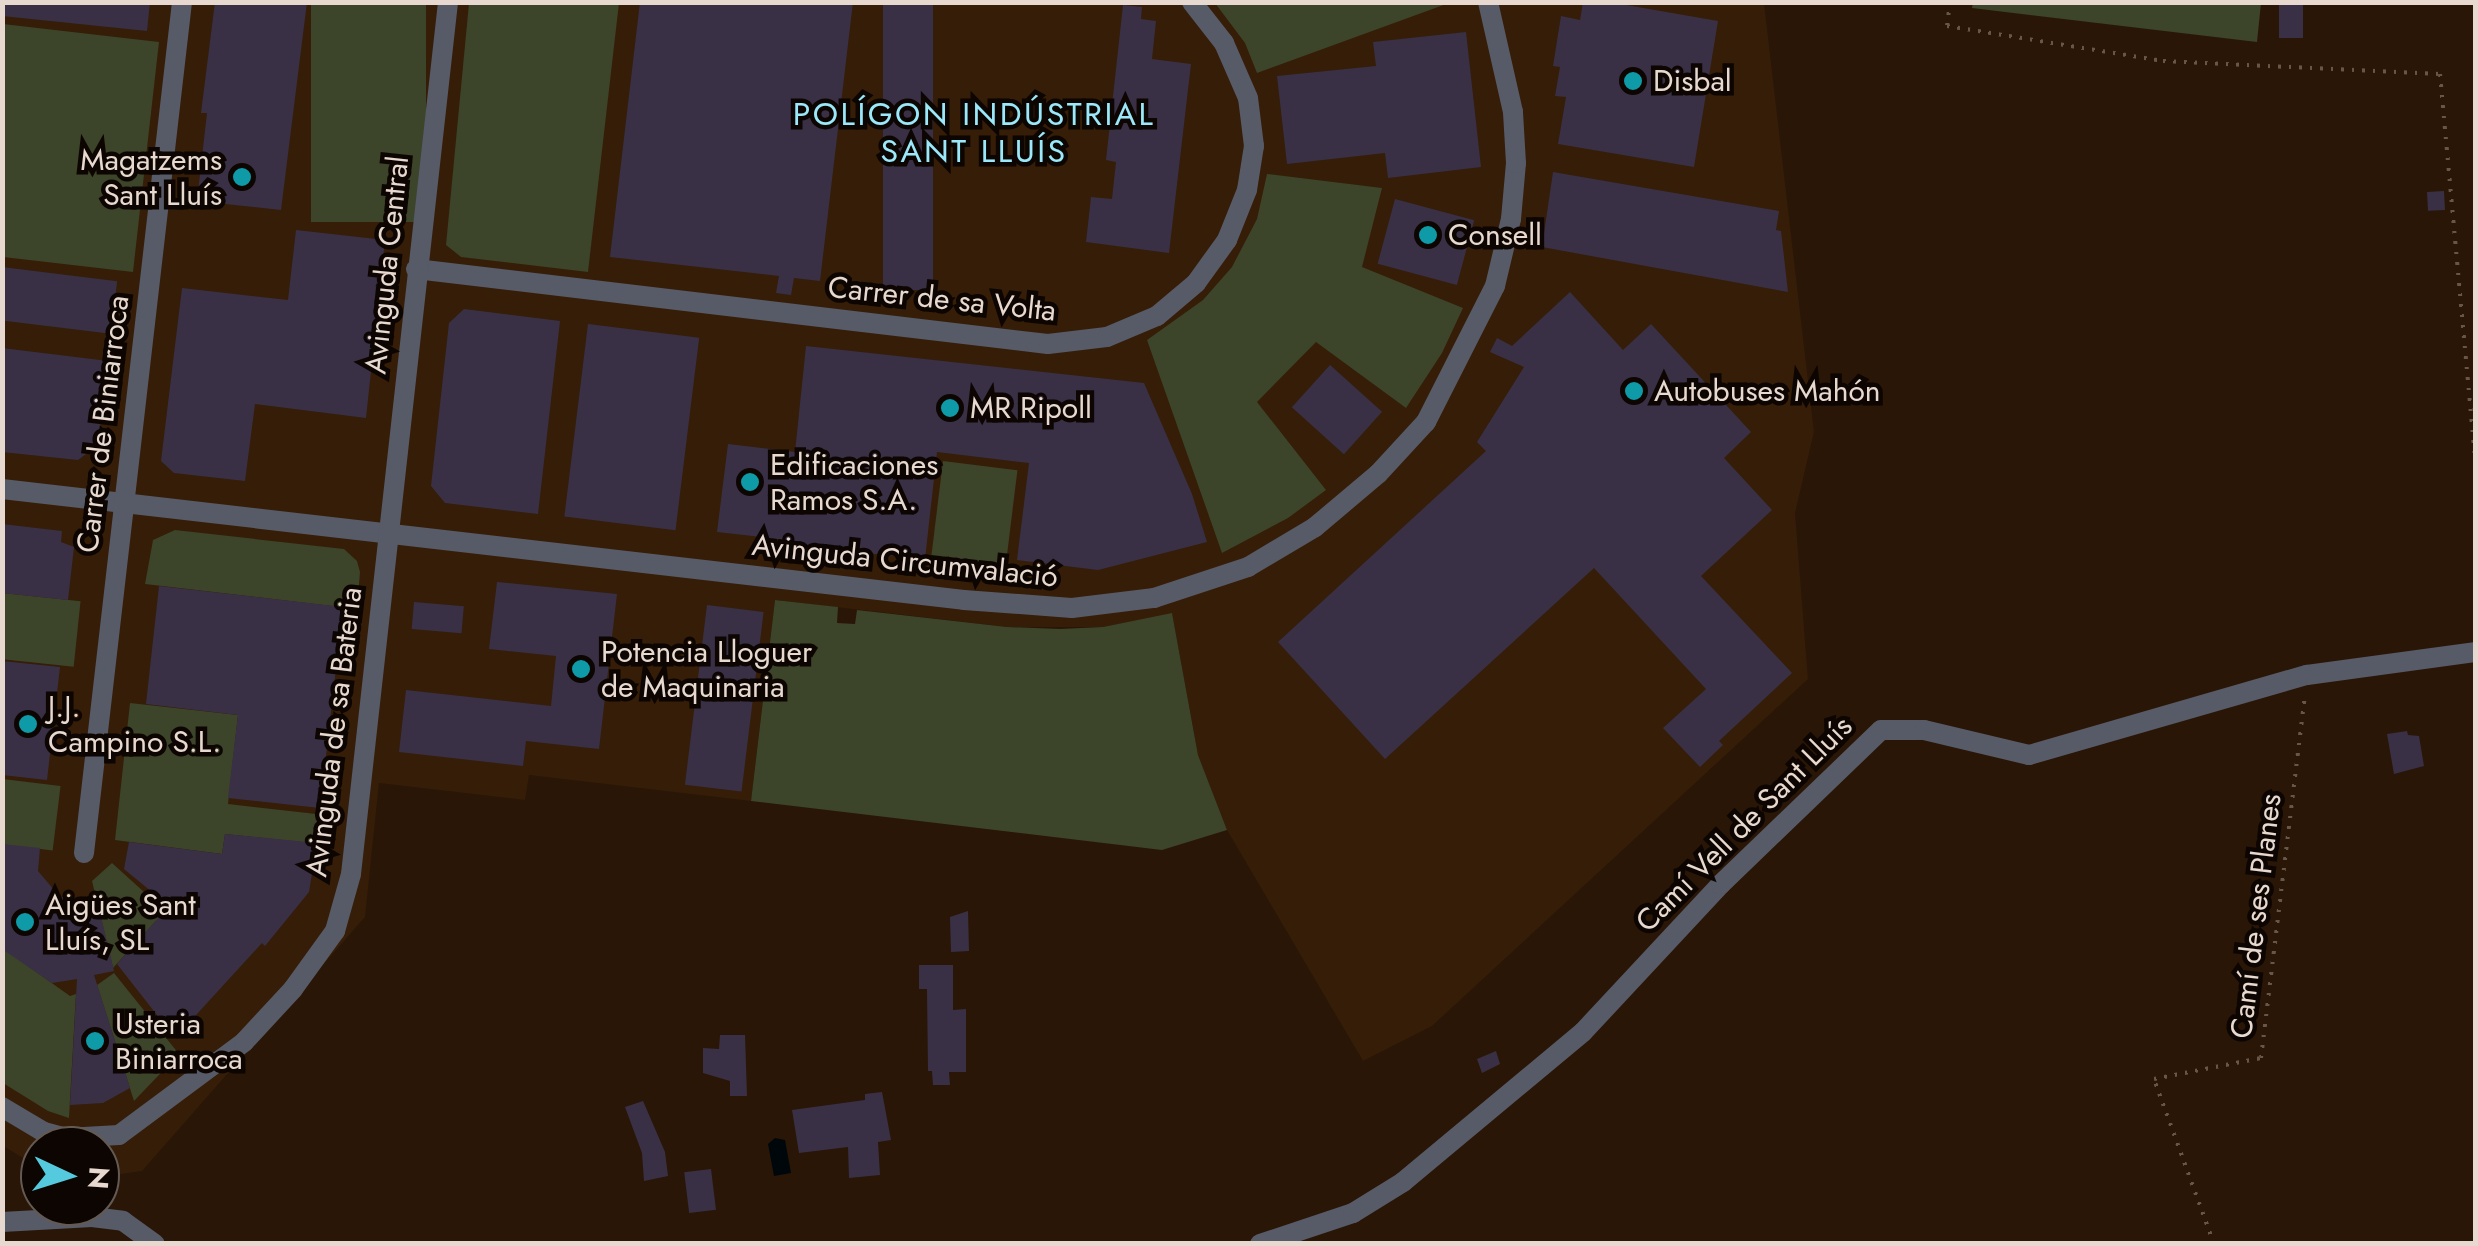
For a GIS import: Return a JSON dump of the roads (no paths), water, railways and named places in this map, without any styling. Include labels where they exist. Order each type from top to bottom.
[{"type":"street","name":"Carrer de Biniarroca","points":[[84,853],[182,2]]},
{"type":"street","name":"Avinguda Central","points":[[387,534],[448,2]]},
{"type":"street","name":"Carrer de sa Volta","points":[[416,270],[1048,344],[1107,337],[1157,316],[1196,284],[1227,240],[1248,190],[1254,146],[1248,98],[1224,42],[1192,2]]},
{"type":"street","name":"Avinguda Circumvalació","points":[[2,489],[964,600],[1072,608],[1154,598],[1248,567],[1314,527],[1378,474],[1426,422],[1495,286],[1511,219],[1516,163],[1513,112],[1488,2]]},
{"type":"street","name":"Avinguda de sa Bateria","points":[[2,1107],[44,1132],[66,1138],[120,1135],[244,1042],[294,989],[335,931],[351,874],[387,534]]},
{"type":"street","name":"Camí Vell de Sant Lluís","points":[[1260,1244],[1352,1213],[1403,1182],[1583,1032],[1721,884],[1881,730],[1924,730],[2028,754],[2307,675],[2476,652]]},
{"type":"street","points":[[2,1222],[92,1217],[122,1221],[155,1244]]},
{"type":"place","name":"Disbal","points":[[1633,81]]},
{"type":"place","name":"Magatzems Sant Lluís","points":[[242,177]]},
{"type":"place","name":"Consell","points":[[1428,235]]},
{"type":"place","name":"Autobuses Mahón","points":[[1634,391]]},
{"type":"place","name":"MR Ripoll","points":[[950,408]]},
{"type":"place","name":"Edificaciones Ramos S.A.","points":[[750,482]]},
{"type":"place","name":"Potencia Lloguer de Maquinaria","points":[[581,669]]},
{"type":"place","name":"J.J. Campino S.L.","points":[[28,724]]},
{"type":"place","name":"Aigües Sant Lluís, SL","points":[[25,922]]},
{"type":"place","name":"Usteria Biniarroca","points":[[95,1041]]},
{"type":"district","name":"POLÍGON INDÚSTRIAL SANT LLUÍS","points":[[974,134]]}]
